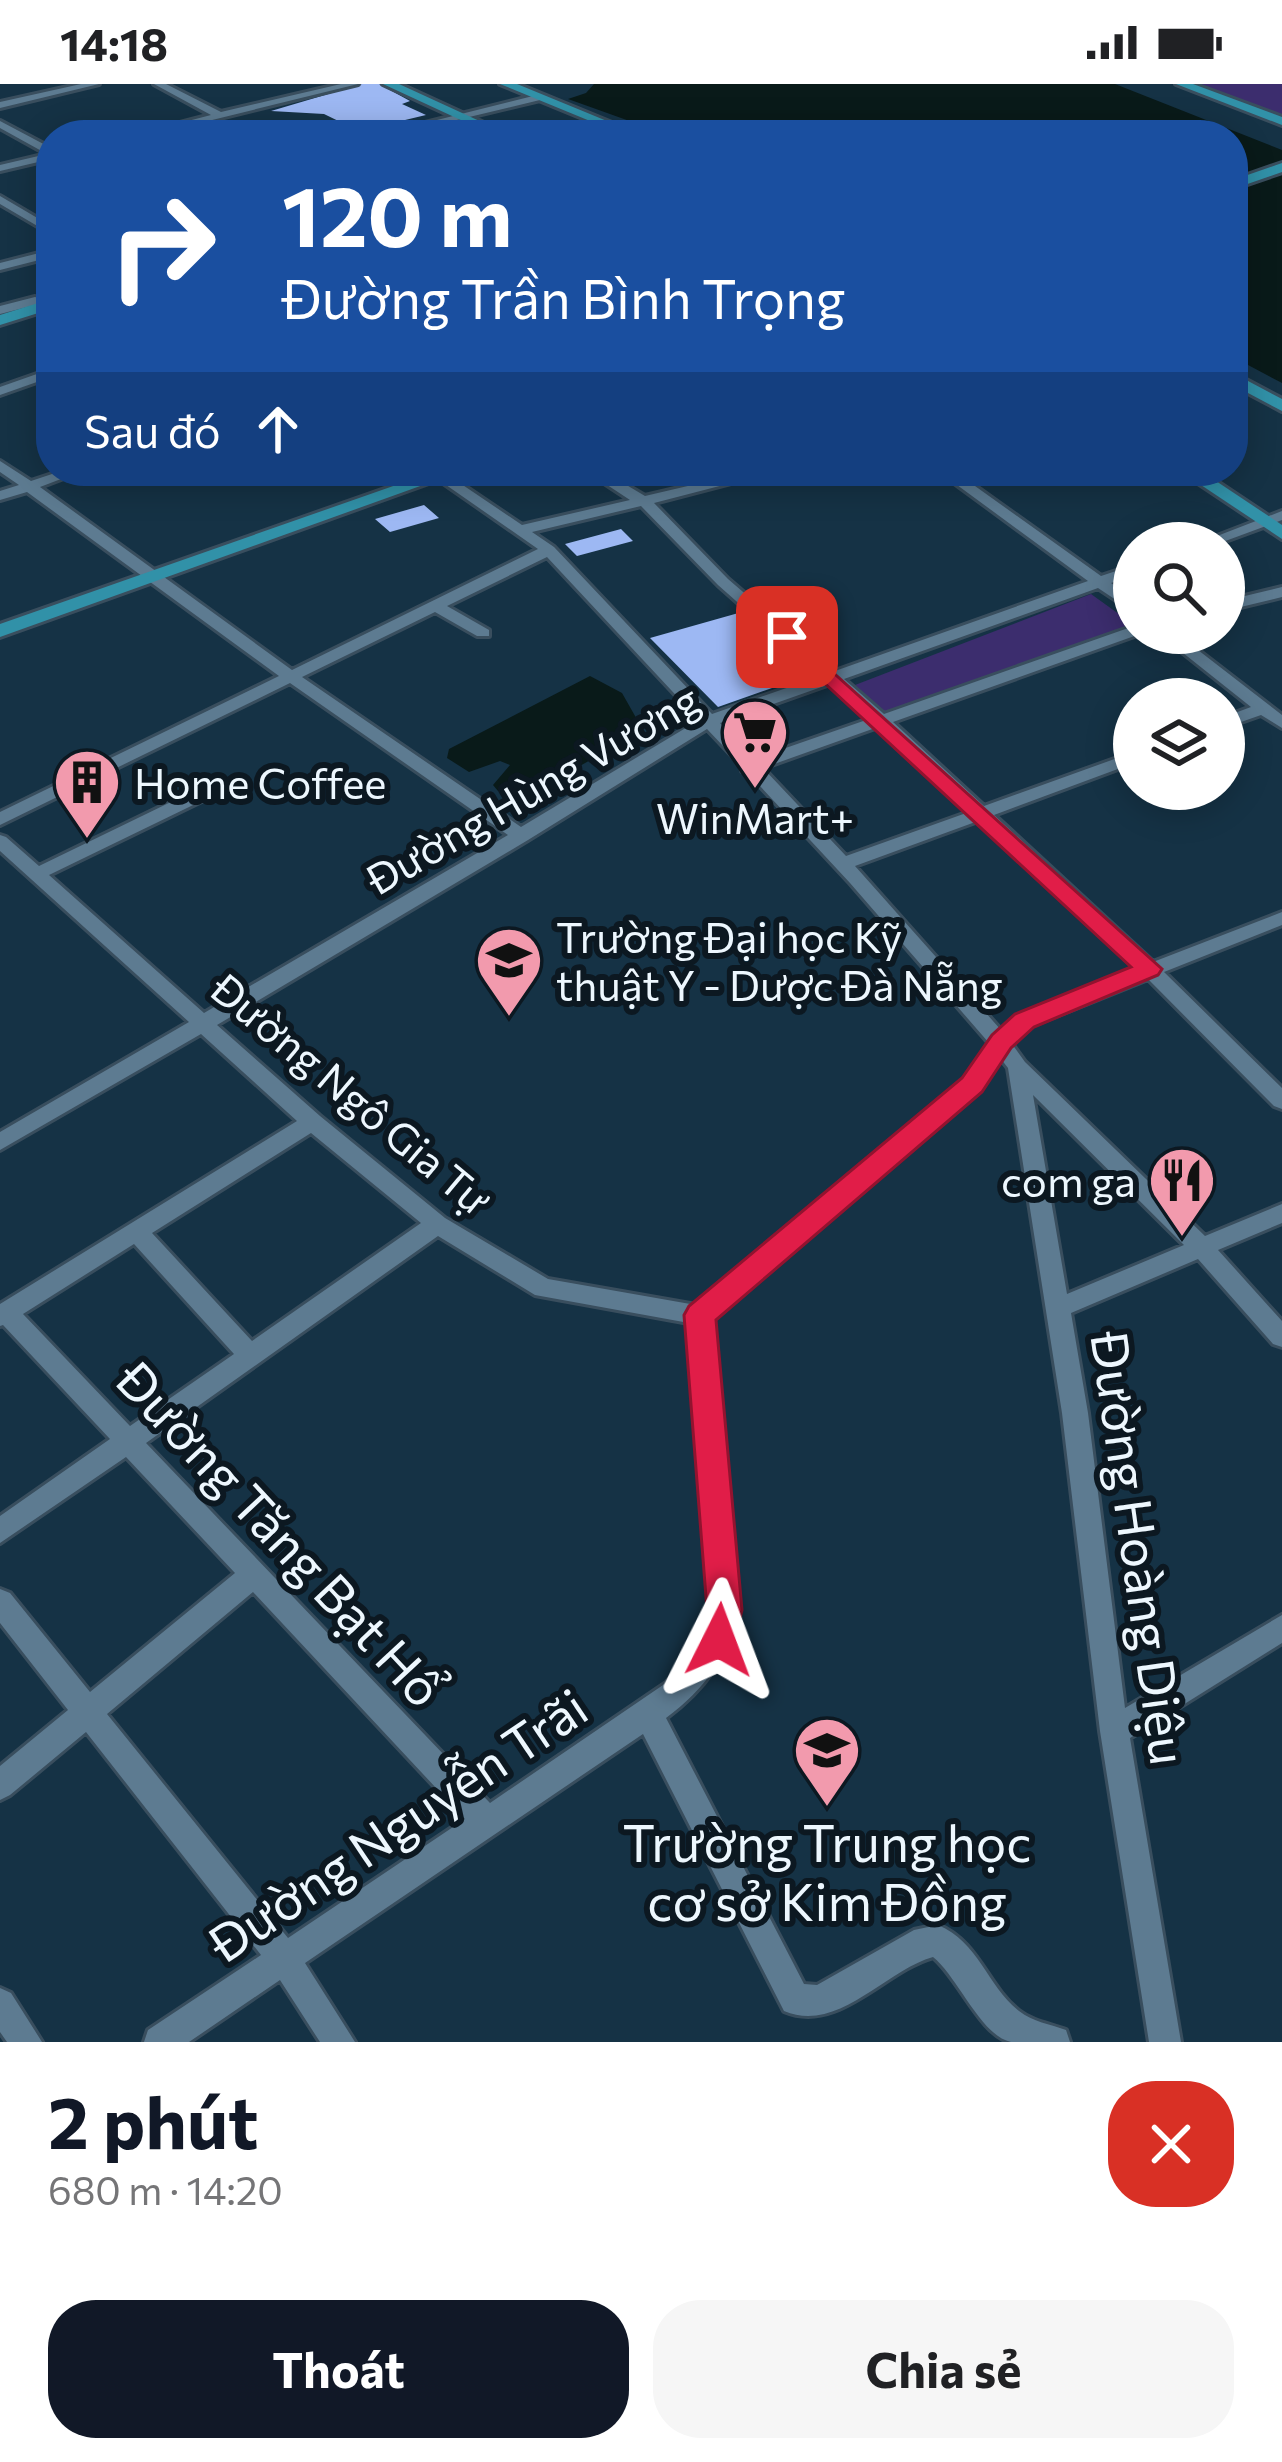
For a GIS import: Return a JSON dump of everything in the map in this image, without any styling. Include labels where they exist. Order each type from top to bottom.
[{"type":"main road","points":[[389,84],[471,120]]},
{"type":"main road","points":[[506,84],[593,120]]},
{"type":"main road","points":[[1182,84],[1282,121]]},
{"type":"main road","points":[[1248,179],[1282,167]]},
{"type":"main road","points":[[0,320],[36,308]]},
{"type":"main road","points":[[1248,387],[1282,406]]},
{"type":"main road","points":[[0,632],[403,486]]},
{"type":"main road","points":[[1214,486],[1276,523]]},
{"type":"street","points":[[0,104],[94,84]]},
{"type":"street","points":[[159,84],[220,116]]},
{"type":"street","points":[[203,120],[352,84]]},
{"type":"street","points":[[445,120],[537,98]]},
{"type":"street","points":[[0,124],[36,145]]},
{"type":"street","points":[[0,168],[36,158]]},
{"type":"street","points":[[0,199],[36,222]]},
{"type":"street","points":[[0,217],[21,212]]},
{"type":"street","points":[[0,267],[36,257]]},
{"type":"street","points":[[0,310],[36,301]]},
{"type":"street","points":[[0,391],[36,379]]},
{"type":"street","points":[[0,465],[150,577],[522,836]]},
{"type":"street","points":[[0,496],[36,484]]},
{"type":"street","points":[[460,486],[549,550],[843,864],[1018,1067],[1202,1249],[1282,1337]]},
{"type":"street","points":[[618,486],[646,503],[723,582],[833,677],[1149,969],[1282,1101]]},
{"type":"street","points":[[524,529],[712,486]]},
{"type":"street","points":[[966,486],[1113,591]]},
{"type":"street","points":[[1245,532],[1276,523]]},
{"type":"street","points":[[0,818],[549,550]]},
{"type":"street","name":"Đường Hùng Vương","points":[[0,1142],[707,722],[1113,578]]},
{"type":"street","points":[[1245,601],[1282,592]]},
{"type":"street","points":[[435,605],[483,633]]},
{"type":"street","points":[[748,766],[1113,639]]},
{"type":"street","points":[[1193,654],[1282,724]]},
{"type":"street","points":[[1245,715],[1262,709]]},
{"type":"street","points":[[843,864],[1113,765]]},
{"type":"street","points":[[37,874],[216,787]]},
{"type":"street","name":"Đường Ngô Gia Tự","points":[[0,841],[312,1122],[437,1225],[543,1288],[700,1315]]},
{"type":"street","points":[[700,1315],[972,1085],[1001,1042],[1024,1021],[1282,918]]},
{"type":"street","name":"Đường Hoàng Diệu","points":[[1018,1067],[1059,1308],[1114,1731],[1165,2042]]},
{"type":"street","points":[[1025,1112],[1061,1106]]},
{"type":"street","points":[[3,1314],[312,1122]]},
{"type":"street","points":[[1059,1308],[1282,1213]]},
{"type":"street","points":[[0,1532],[437,1225]]},
{"type":"street","points":[[137,1232],[250,1355]]},
{"type":"street","name":"Đường Tăng Bạt Hổ","points":[[3,1314],[486,1820]]},
{"type":"street","name":"Đường Nguyễn Trãi","points":[[160,2042],[648,1714],[687,1686],[707,1664],[719,1640],[724,1610],[700,1315]]},
{"type":"street","points":[[0,1785],[254,1574]]},
{"type":"street","points":[[0,1602],[284,1957],[339,2042]]},
{"type":"street","points":[[1114,1731],[1282,1628]]},
{"type":"street","points":[[648,1714],[795,2000],[820,2001],[925,1941],[938,1941],[963,1965],[1014,2032],[1054,2042]]},
{"type":"street","points":[[0,2004],[26,2042]]},
{"type":"shaded area","points":[[594,84],[1115,84],[1206,120],[627,120],[568,99],[586,93]]},
{"type":"shaded area","points":[[1182,84],[1282,84],[1282,121]]},
{"type":"shaded area","points":[[1248,137],[1282,150],[1282,383],[1248,365]]},
{"type":"shaded area","points":[[1091,594],[1113,610],[1113,632],[887,714],[855,685]]},
{"type":"shaded area","points":[[590,676],[622,693],[643,730],[522,799],[493,785],[510,765],[500,761],[469,772],[447,758],[449,749]]},
{"type":"building","points":[[362,84],[379,84],[410,101],[402,104],[426,115],[405,120],[336,120],[324,114],[271,111]]},
{"type":"building","points":[[424,505],[439,518],[390,532],[375,519]]},
{"type":"building","points":[[621,529],[633,541],[577,556],[565,544]]},
{"type":"building","points":[[742,612],[812,674],[718,707],[650,638]]},
{"type":"place","name":"WinMart+","points":[[755,791]]},
{"type":"place","name":"Home Coffee","points":[[87,841]]},
{"type":"place","name":"Trường Đại học Kỹ thuật Y - Dược Đà Nẵng","points":[[509,1019]]},
{"type":"place","name":"com ga","points":[[1182,1239]]},
{"type":"place","name":"Trường Trung học cơ sở Kim Đồng","points":[[827,1809]]},
{"type":"route","points":[[719,1640],[724,1610],[700,1315],[972,1085],[1001,1042],[1024,1021],[1149,969],[787,637]]}]
